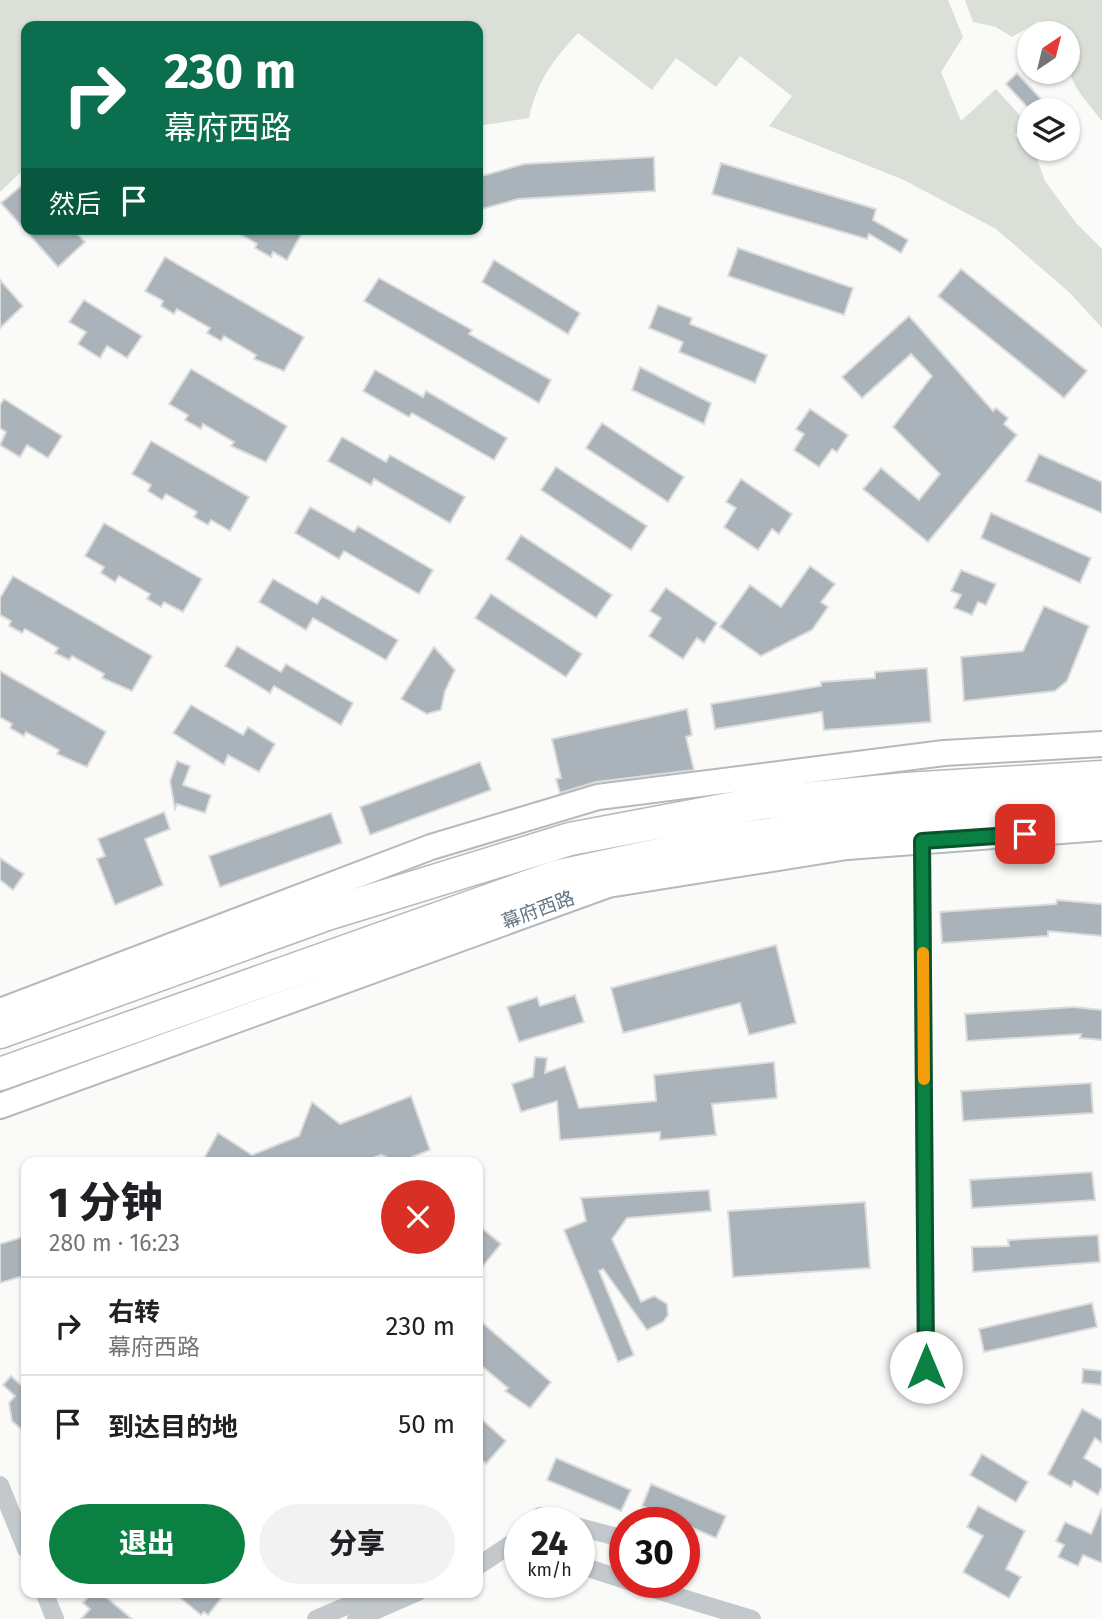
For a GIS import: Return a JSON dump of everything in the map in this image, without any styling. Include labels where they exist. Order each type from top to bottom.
[{"type":"highway","points":[[0,1032],[327,914],[570,839],[761,803],[919,788],[1102,777]]},
{"type":"highway","name":"幕府西路","points":[[0,1074],[555,877],[724,841],[908,815],[1102,804]]},
{"type":"main road","points":[[0,1011],[431,847],[598,797],[944,753],[1102,744]]},
{"type":"main road","name":"幕府西路","points":[[0,1106],[608,884],[847,847],[1102,828]]},
{"type":"street","points":[[922,841],[926,1367]]},
{"type":"street","points":[[0,1485],[21,1537]]},
{"type":"street","points":[[483,1563],[504,1549]]},
{"type":"street","points":[[46,1598],[55,1619]]},
{"type":"street","points":[[316,1619],[365,1598]]},
{"type":"street","points":[[356,1619],[404,1598]]},
{"type":"street","points":[[683,1598],[752,1619]]},
{"type":"shaded area","points":[[0,0],[948,0],[963,37],[941,72],[961,121],[996,89],[1017,112],[1017,161],[1038,161],[1045,181],[1076,223],[1102,249],[1102,328],[1070,293],[996,229],[904,180],[769,126],[792,96],[740,56],[716,87],[676,58],[652,90],[578,33],[547,72],[529,118],[483,125],[483,21],[21,21],[21,172],[0,192]]},
{"type":"shaded area","points":[[965,0],[1102,0],[1102,121],[1074,84],[1080,84],[1080,21],[1017,21],[1017,34],[1012,37],[996,27],[973,22]]},
{"type":"building","points":[[1017,73],[1017,84],[1027,84],[1040,98],[1019,98],[1006,84]]},
{"type":"building","points":[[654,157],[655,191],[518,199],[483,209],[483,176],[524,164]]},
{"type":"building","points":[[721,163],[876,209],[873,220],[908,240],[901,253],[869,234],[867,239],[712,194]]},
{"type":"building","points":[[21,186],[21,225],[1,203]]},
{"type":"building","points":[[30,235],[79,235],[85,242],[58,267]]},
{"type":"building","points":[[242,235],[301,235],[287,260],[273,252],[271,257],[255,248],[257,244]]},
{"type":"building","points":[[738,248],[853,288],[844,315],[728,276]]},
{"type":"building","points":[[165,257],[304,337],[284,371],[254,359],[256,355],[224,336],[221,341],[207,333],[210,328],[177,309],[174,314],[161,306],[163,301],[145,291]]},
{"type":"building","points":[[494,260],[580,313],[568,334],[482,282]]},
{"type":"building","points":[[961,269],[1087,371],[1064,398],[938,296]]},
{"type":"building","points":[[379,278],[472,330],[469,334],[551,380],[539,403],[364,301]]},
{"type":"building","points":[[0,280],[23,306],[0,328]]},
{"type":"building","points":[[84,300],[142,336],[127,358],[107,346],[100,358],[78,344],[86,332],[69,322]]},
{"type":"building","points":[[658,305],[692,318],[690,324],[767,355],[755,383],[679,352],[683,342],[649,328]]},
{"type":"building","points":[[909,316],[993,411],[996,408],[1008,418],[1004,424],[1017,435],[928,542],[863,489],[881,468],[919,500],[940,474],[893,427],[932,376],[911,354],[862,398],[842,377]]},
{"type":"building","points":[[640,367],[711,403],[704,424],[632,390]]},
{"type":"building","points":[[191,369],[287,426],[266,462],[231,446],[234,442],[203,424],[201,429],[185,420],[188,415],[169,404]]},
{"type":"building","points":[[375,370],[423,397],[426,391],[507,438],[494,460],[412,413],[409,417],[363,391]]},
{"type":"building","points":[[4,399],[62,436],[48,458],[27,445],[20,457],[0,445],[6,432],[0,428],[0,405]]},
{"type":"building","points":[[810,409],[848,435],[837,452],[832,449],[819,467],[794,450],[804,434],[796,429]]},
{"type":"building","points":[[602,423],[684,477],[668,502],[586,448]]},
{"type":"building","points":[[342,437],[386,462],[390,455],[465,497],[450,523],[374,479],[371,485],[328,461]]},
{"type":"building","points":[[151,441],[249,497],[230,531],[211,520],[208,525],[194,517],[197,512],[166,494],[162,500],[148,491],[151,485],[132,474]]},
{"type":"building","points":[[1039,454],[1102,482],[1102,513],[1026,481]]},
{"type":"building","points":[[556,467],[647,526],[631,550],[541,490]]},
{"type":"building","points":[[741,479],[792,514],[779,534],[772,529],[758,550],[724,527],[736,508],[726,502]]},
{"type":"building","points":[[310,507],[354,532],[358,526],[433,570],[419,594],[344,551],[339,559],[295,533]]},
{"type":"building","points":[[991,513],[1091,558],[1080,583],[981,538]]},
{"type":"building","points":[[104,523],[202,579],[183,612],[164,602],[161,607],[147,599],[150,594],[119,576],[115,582],[101,573],[104,567],[85,556]]},
{"type":"building","points":[[521,535],[612,595],[596,618],[506,559]]},
{"type":"building","points":[[810,566],[835,584],[821,602],[828,607],[812,630],[761,656],[720,627],[750,585],[781,607]]},
{"type":"building","points":[[961,570],[996,584],[986,605],[978,602],[972,615],[954,608],[961,595],[951,591]]},
{"type":"building","points":[[13,576],[152,656],[132,691],[102,678],[104,674],[72,656],[69,660],[55,653],[58,648],[25,629],[22,633],[9,626],[11,621],[0,615],[0,598]]},
{"type":"building","points":[[273,579],[317,604],[322,596],[398,640],[386,660],[313,618],[306,630],[259,602]]},
{"type":"building","points":[[666,588],[717,623],[704,643],[697,638],[683,659],[649,636],[661,618],[650,611]]},
{"type":"building","points":[[491,594],[582,654],[566,677],[475,618]]},
{"type":"building","points":[[1044,606],[1089,626],[1067,681],[1055,691],[964,701],[961,657],[1023,651]]},
{"type":"building","points":[[237,646],[281,672],[286,664],[353,703],[341,725],[274,686],[270,693],[225,666]]},
{"type":"building","points":[[434,647],[455,670],[445,691],[441,710],[427,714],[401,699]]},
{"type":"building","points":[[927,668],[931,722],[824,730],[822,712],[715,729],[711,704],[821,686],[821,682],[875,678],[875,672]]},
{"type":"building","points":[[0,671],[106,732],[87,767],[57,754],[59,750],[26,732],[24,736],[10,728],[12,724],[0,717]]},
{"type":"building","points":[[191,705],[243,735],[248,727],[275,744],[259,772],[228,755],[224,765],[173,733]]},
{"type":"building","points":[[687,709],[692,735],[686,737],[694,770],[596,782],[560,793],[556,779],[561,778],[552,739]]},
{"type":"building","points":[[177,761],[190,766],[183,785],[211,795],[205,813],[177,804],[175,809],[170,781]]},
{"type":"building","points":[[480,762],[491,790],[370,835],[360,807]]},
{"type":"building","points":[[164,812],[170,829],[145,839],[163,885],[115,905],[97,859],[105,856],[98,839]]},
{"type":"building","points":[[331,813],[342,843],[220,887],[209,856]]},
{"type":"building","points":[[0,858],[24,874],[13,890],[0,880]]},
{"type":"building","points":[[1057,900],[1102,904],[1102,936],[1048,931],[1048,936],[942,943],[940,912],[1056,904]]},
{"type":"building","points":[[776,945],[796,1023],[749,1035],[740,1003],[623,1033],[611,988]]},
{"type":"building","points":[[575,995],[584,1022],[519,1042],[507,1007],[537,997],[540,1006]]},
{"type":"building","points":[[1074,1007],[1102,1010],[1102,1040],[1080,1038],[1081,1034],[967,1041],[965,1014]]},
{"type":"building","points":[[535,1057],[547,1058],[545,1073],[565,1066],[579,1108],[656,1101],[654,1075],[774,1062],[777,1098],[712,1104],[716,1135],[660,1140],[660,1132],[560,1140],[557,1101],[521,1112],[512,1084],[533,1077]]},
{"type":"building","points":[[1091,1083],[1093,1113],[963,1121],[961,1091]]},
{"type":"building","points":[[411,1096],[430,1150],[412,1157],[205,1157],[218,1133],[252,1155],[299,1136],[312,1102],[340,1124]]},
{"type":"building","points":[[1092,1172],[1095,1200],[972,1208],[970,1180]]},
{"type":"building","points":[[709,1190],[711,1211],[627,1218],[612,1239],[641,1302],[654,1296],[667,1304],[668,1315],[663,1322],[647,1330],[603,1269],[599,1271],[634,1355],[618,1362],[564,1230],[586,1221],[581,1198]]},
{"type":"building","points":[[865,1202],[870,1268],[733,1277],[728,1211]]},
{"type":"building","points":[[483,1229],[501,1244],[483,1266]]},
{"type":"building","points":[[1098,1235],[1100,1262],[973,1272],[972,1247],[1009,1246],[1008,1240]]},
{"type":"building","points":[[21,1238],[21,1277],[0,1283],[0,1244]]},
{"type":"building","points":[[1092,1303],[1097,1327],[984,1352],[979,1329]]},
{"type":"building","points":[[483,1323],[551,1382],[530,1408],[505,1391],[508,1388],[483,1367]]},
{"type":"building","points":[[1083,1369],[1102,1371],[1101,1385],[1082,1383]]},
{"type":"building","points":[[11,1376],[21,1385],[21,1429],[12,1421],[9,1403],[15,1396],[3,1385]]},
{"type":"building","points":[[1082,1409],[1102,1420],[1102,1443],[1095,1438],[1084,1458],[1102,1469],[1102,1487],[1098,1495],[1074,1481],[1071,1487],[1048,1474]]},
{"type":"building","points":[[483,1420],[506,1441],[486,1464],[483,1461]]},
{"type":"building","points":[[982,1454],[1028,1482],[1016,1502],[970,1475]]},
{"type":"building","points":[[556,1458],[631,1490],[623,1507],[611,1507],[547,1480]]},
{"type":"building","points":[[651,1484],[726,1516],[716,1538],[700,1531],[700,1507],[642,1506]]},
{"type":"building","points":[[978,1506],[1025,1531],[1006,1569],[1021,1577],[1009,1598],[963,1572],[983,1536],[967,1527]]},
{"type":"building","points":[[1102,1508],[1102,1563],[1083,1555],[1078,1566],[1058,1557],[1064,1545],[1056,1541],[1065,1522],[1091,1534]]},
{"type":"building","points":[[87,1598],[107,1598],[132,1619],[81,1619],[90,1609],[83,1603]]},
{"type":"building","points":[[180,1598],[221,1598],[208,1615],[204,1612],[201,1615]]},
{"type":"slow traffic","points":[[923,953],[924,1079]]},
{"type":"route","points":[[926,1367],[922,841],[1025,834]]}]
